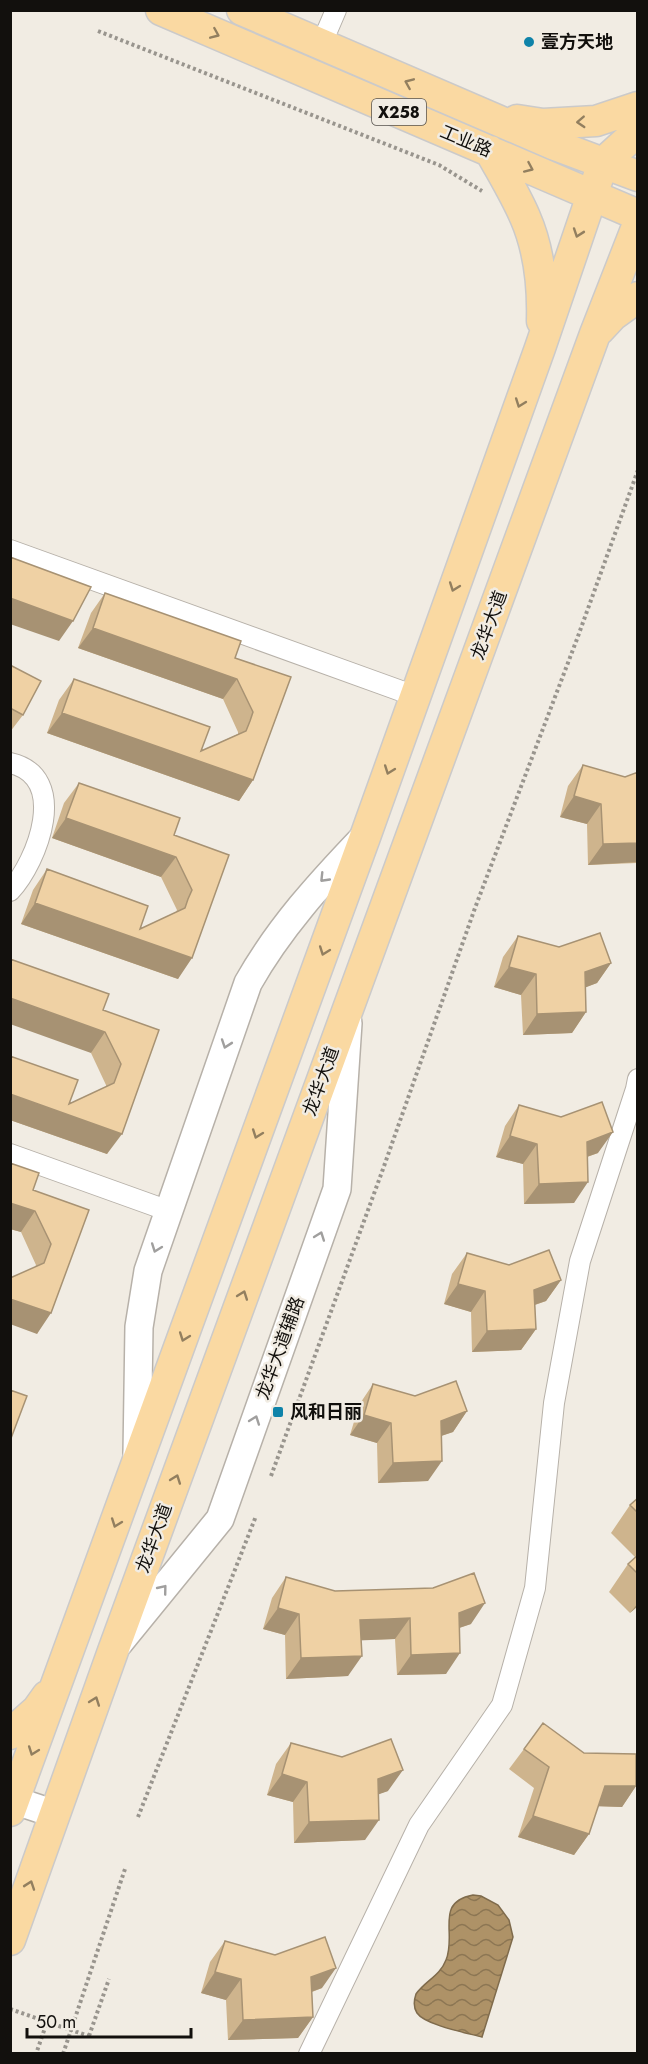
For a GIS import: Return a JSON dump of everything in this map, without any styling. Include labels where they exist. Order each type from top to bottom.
[{"type":"main road","name":"工业路","points":[[161,10],[638,215]]},
{"type":"main road","name":"工业路","points":[[242,10],[464,106],[638,176]]},
{"type":"main road","points":[[464,106],[510,119],[543,124],[597,121],[638,108]]},
{"type":"main road","points":[[55,1814],[12,1808],[365,837],[540,348],[603,163],[638,130]]},
{"type":"main road","points":[[490,151],[525,217],[531,235],[541,279],[540,348]]},
{"type":"main road","name":"龙华大道","points":[[10,1940],[349,1006],[595,334],[638,224]]},
{"type":"main road","points":[[595,334],[613,315],[638,297]]},
{"type":"main road","points":[[136,1468],[139,1327],[148,1271],[248,983],[273,940],[316,887],[365,837]]},
{"type":"main road","name":"龙华大道辅路","points":[[113,1651],[220,1518],[337,1189],[349,1006]]},
{"type":"main road","points":[[10,1734],[37,1710],[61,1676]]},
{"type":"street","points":[[321,45],[336,10]]},
{"type":"street","points":[[10,550],[415,696]]},
{"type":"street","points":[[10,763],[32,774],[41,788],[43,804],[40,839],[34,855],[27,870],[10,891]]},
{"type":"street","points":[[309,2054],[419,1825],[502,1705],[536,1588],[554,1403],[580,1261],[638,1079]]},
{"type":"street","points":[[10,1154],[169,1211]]},
{"type":"path","points":[[98,31],[439,165],[464,178],[489,199]]},
{"type":"path","points":[[271,1476],[475,908],[638,470]]},
{"type":"path","points":[[138,1817],[256,1516]]},
{"type":"path","points":[[63,2054],[125,1869]]},
{"type":"path","points":[[10,2009],[89,2036],[109,1979]]},
{"type":"path","points":[[36,2054],[47,2022]]},
{"type":"water","points":[[473,1895],[481,1896],[498,1905],[509,1920],[513,1937],[482,2037],[428,2021],[417,2013],[414,2006],[416,1994],[440,1970],[446,1960],[449,1950],[450,1912],[454,1904]]},
{"type":"building","points":[[10,557],[91,587],[73,621],[10,598]]},
{"type":"building","points":[[105,593],[241,641],[235,658],[291,677],[253,780],[62,713],[74,679],[210,727],[201,751],[246,731],[250,721],[253,712],[237,679],[93,628]]},
{"type":"building","points":[[10,665],[41,681],[23,715],[10,708]]},
{"type":"building","points":[[583,765],[625,777],[638,772],[638,843],[603,844],[601,804],[574,796]]},
{"type":"building","points":[[79,783],[180,818],[174,835],[229,855],[192,958],[35,903],[47,869],[148,906],[140,929],[185,908],[192,890],[176,857],[66,818]]},
{"type":"building","points":[[600,933],[611,963],[585,972],[586,1012],[537,1014],[536,974],[509,967],[518,936],[559,947]]},
{"type":"building","points":[[10,959],[109,994],[103,1010],[159,1030],[122,1134],[10,1094],[10,1056],[78,1080],[69,1104],[114,1083],[121,1064],[105,1032],[10,998]]},
{"type":"building","points":[[602,1102],[613,1132],[587,1142],[588,1182],[539,1184],[537,1144],[510,1136],[519,1105],[561,1117]]},
{"type":"building","points":[[10,1163],[39,1173],[33,1190],[89,1210],[51,1313],[10,1299],[10,1278],[44,1263],[51,1244],[35,1211],[10,1203]]},
{"type":"building","points":[[549,1250],[561,1280],[534,1290],[536,1329],[487,1331],[485,1291],[458,1284],[467,1253],[509,1265]]},
{"type":"building","points":[[456,1381],[467,1411],[441,1421],[442,1461],[393,1463],[391,1423],[364,1415],[373,1384],[415,1396]]},
{"type":"building","points":[[10,1390],[27,1396],[10,1441]]},
{"type":"building","points":[[638,1498],[638,1513],[630,1505]]},
{"type":"building","points":[[638,1555],[638,1574],[628,1564]]},
{"type":"building","points":[[474,1573],[485,1603],[459,1613],[460,1653],[411,1655],[410,1618],[360,1620],[362,1656],[301,1658],[299,1614],[278,1608],[286,1577],[335,1591],[433,1588]]},
{"type":"building","points":[[543,1723],[584,1753],[636,1754],[636,1786],[605,1786],[589,1834],[533,1816],[549,1767],[524,1749]]},
{"type":"building","points":[[391,1739],[403,1770],[378,1779],[379,1820],[309,1822],[307,1782],[282,1774],[291,1743],[342,1757]]},
{"type":"building","points":[[325,1937],[336,1968],[311,1977],[313,2017],[243,2020],[241,1979],[215,1972],[225,1941],[275,1955]]},
{"type":"place","name":"壹方天地","points":[[529,42]]},
{"type":"place","name":"风和日丽","points":[[278,1412]]}]
